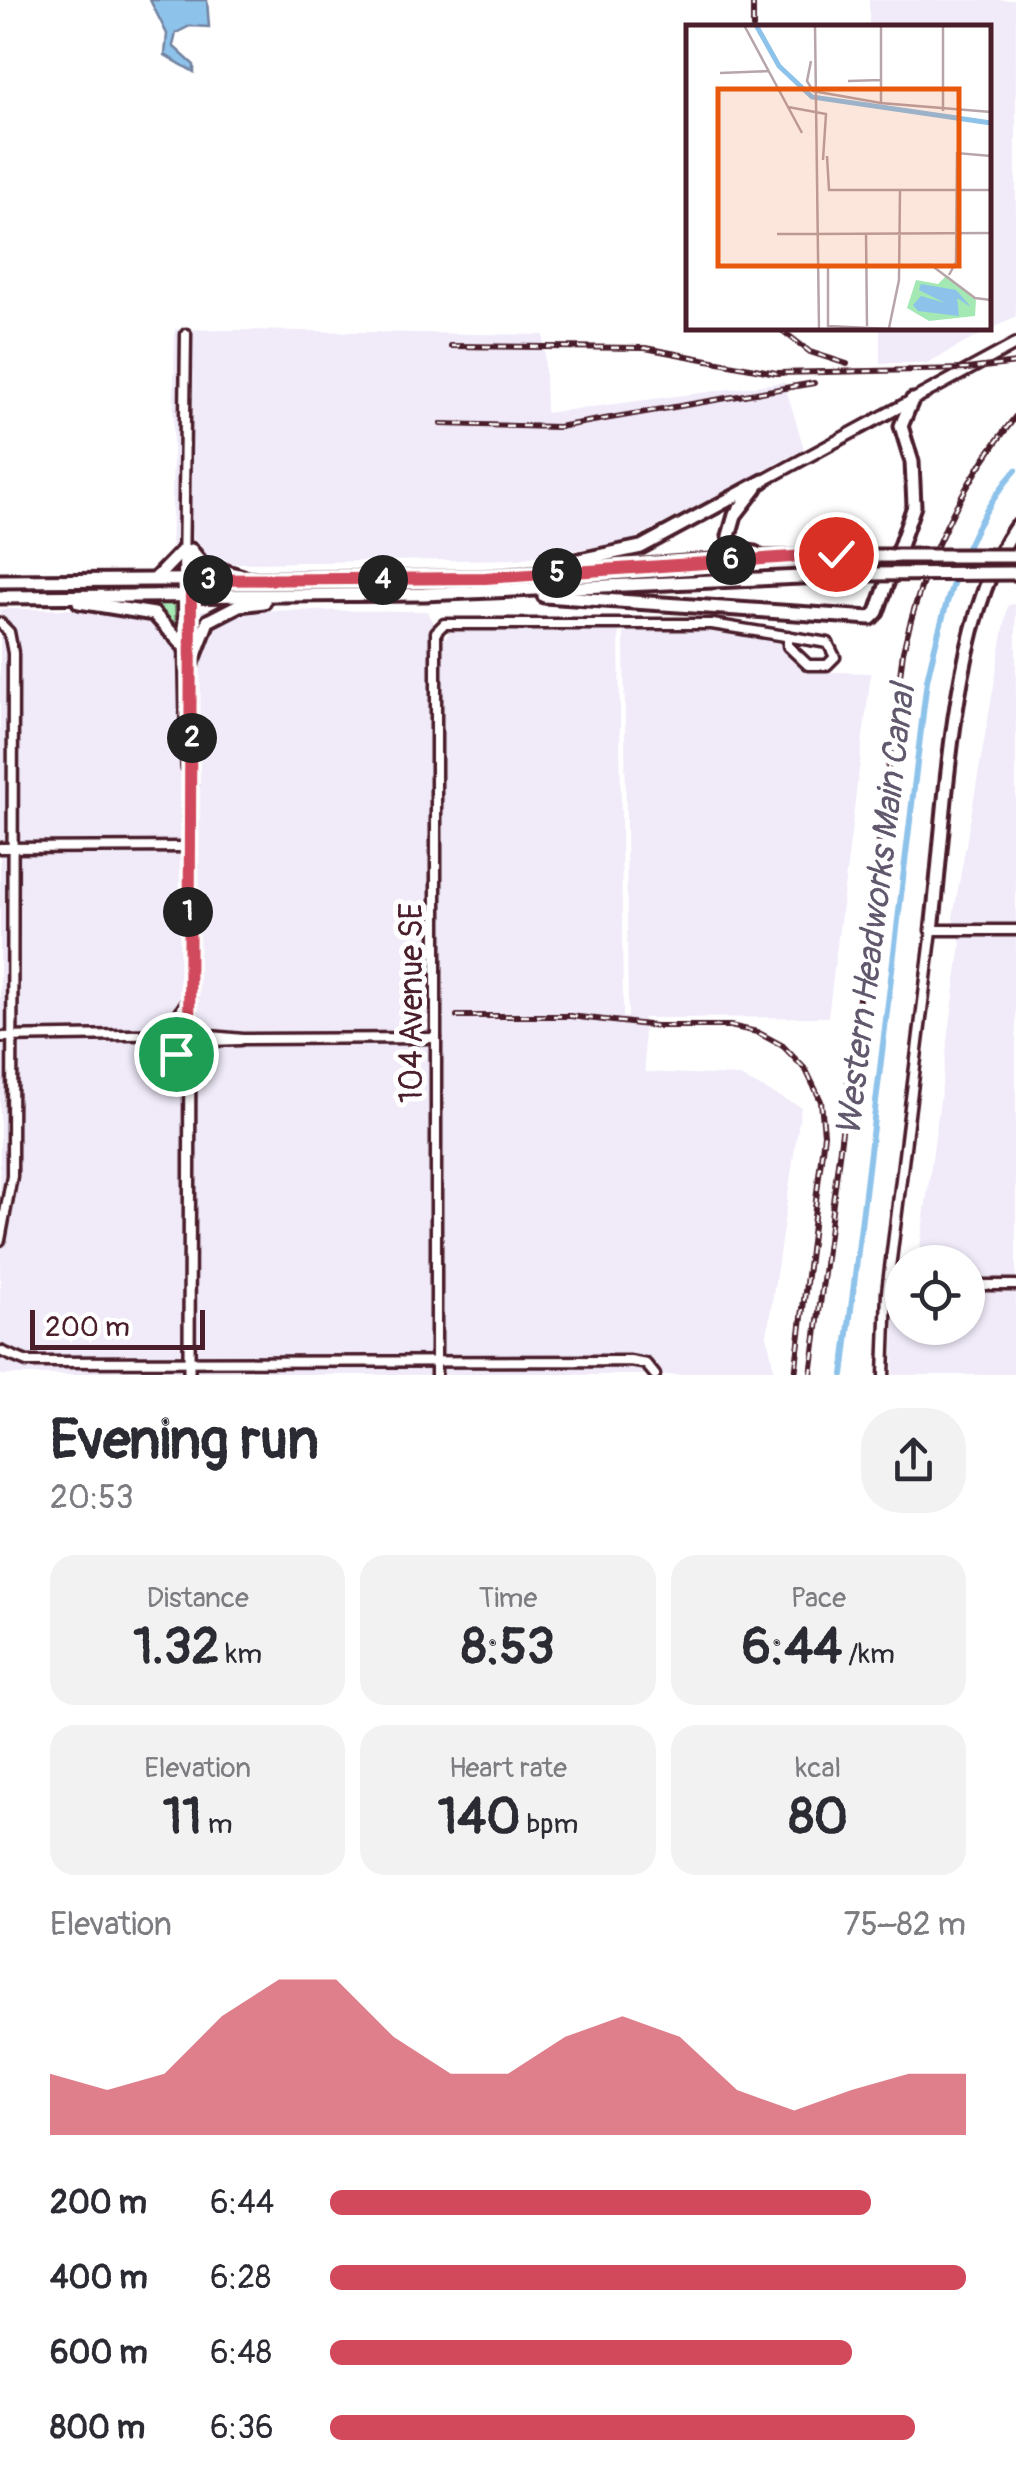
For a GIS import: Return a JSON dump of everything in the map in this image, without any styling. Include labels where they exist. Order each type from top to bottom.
[{"type":"main road","points":[[516,591],[871,618],[877,612],[914,506],[912,462],[900,426],[912,400]]},
{"type":"main road","points":[[763,481],[730,525],[731,544],[746,552],[1016,556]]},
{"type":"main road","points":[[411,579],[614,556],[641,548],[763,481]]},
{"type":"main road","points":[[932,930],[958,712],[975,622],[1005,543],[1016,527]]},
{"type":"main road","points":[[152,580],[164,574],[187,547],[202,564],[252,580]]},
{"type":"main road","points":[[0,582],[411,579],[810,555]]},
{"type":"main road","points":[[0,596],[516,591],[868,574],[1016,573]]},
{"type":"main road","points":[[192,663],[202,630],[220,612],[239,604],[324,595]]},
{"type":"main road","points":[[50,596],[154,614],[183,645]]},
{"type":"street","points":[[186,334],[187,596],[192,663],[188,774],[189,1375]]},
{"type":"street","points":[[763,481],[1016,344]]},
{"type":"street","points":[[187,596],[183,645],[184,753],[188,774]]},
{"type":"street","points":[[0,1240],[12,1176],[5,1037],[13,653],[2,624]]},
{"type":"street","name":"104 Avenue SE","points":[[436,1375],[436,632],[444,624],[712,624],[788,636]]},
{"type":"street","points":[[788,636],[828,642],[835,657],[827,665],[808,665],[788,646],[788,636]]},
{"type":"street","points":[[0,848],[188,847]]},
{"type":"street","points":[[893,1245],[932,930],[1016,930]]},
{"type":"street","points":[[166,1034],[189,999]]},
{"type":"street","points":[[5,1037],[136,1038],[166,1034],[212,1043],[243,1038]]},
{"type":"street","points":[[136,1038],[176,1054],[189,1072]]},
{"type":"street","points":[[148,1043],[189,1038],[436,1038]]},
{"type":"street","points":[[189,1072],[212,1043]]},
{"type":"street","points":[[985,1285],[1016,1285]]},
{"type":"street","points":[[884,1375],[885,1345]]},
{"type":"street","points":[[0,1351],[27,1362],[630,1362],[653,1371]]},
{"type":"shaded area","points":[[869,0],[1016,0],[1016,316],[991,329],[991,25],[869,25]]},
{"type":"shaded area","points":[[175,329],[544,335],[546,413],[784,382],[804,449],[630,541],[517,559],[171,564]]},
{"type":"shaded area","points":[[880,330],[989,330],[927,363],[880,363]]},
{"type":"shaded area","points":[[1016,604],[1016,1375],[893,1375],[894,1345],[985,1345],[985,1245],[920,1245],[961,944],[953,918],[1008,605]]},
{"type":"shaded area","points":[[0,609],[427,611],[444,639],[454,628],[619,629],[623,1018],[628,1017],[624,630],[713,627],[744,631],[780,639],[807,671],[871,673],[828,1017],[643,1018],[645,1072],[738,1076],[801,1107],[767,1335],[775,1375],[0,1375]]},
{"type":"green space","points":[[175,599],[176,629],[157,612],[128,603]]},
{"type":"water","points":[[150,0],[207,0],[209,27],[190,26],[176,33],[173,46],[194,65],[194,72],[165,55],[167,34]]},
{"type":"waterway","name":"Western Headworks Main Canal","points":[[843,1375],[927,680],[949,596],[969,542],[1016,470]]},
{"type":"railway","points":[[753,0],[753,25]]},
{"type":"railway","points":[[782,330],[810,352],[847,364]]},
{"type":"railway","points":[[451,346],[645,348],[776,373],[967,369],[1016,363]]},
{"type":"railway","points":[[441,424],[558,427],[814,383]]},
{"type":"railway","points":[[811,1375],[903,652],[921,588],[946,527],[977,470],[1016,416]]},
{"type":"railway","points":[[457,1016],[570,1016],[656,1026],[730,1026],[757,1032],[783,1046],[806,1070],[821,1101],[824,1134],[795,1375]]},
{"type":"route","points":[[176,1054],[189,1068],[191,580],[485,578],[836,554]]}]
